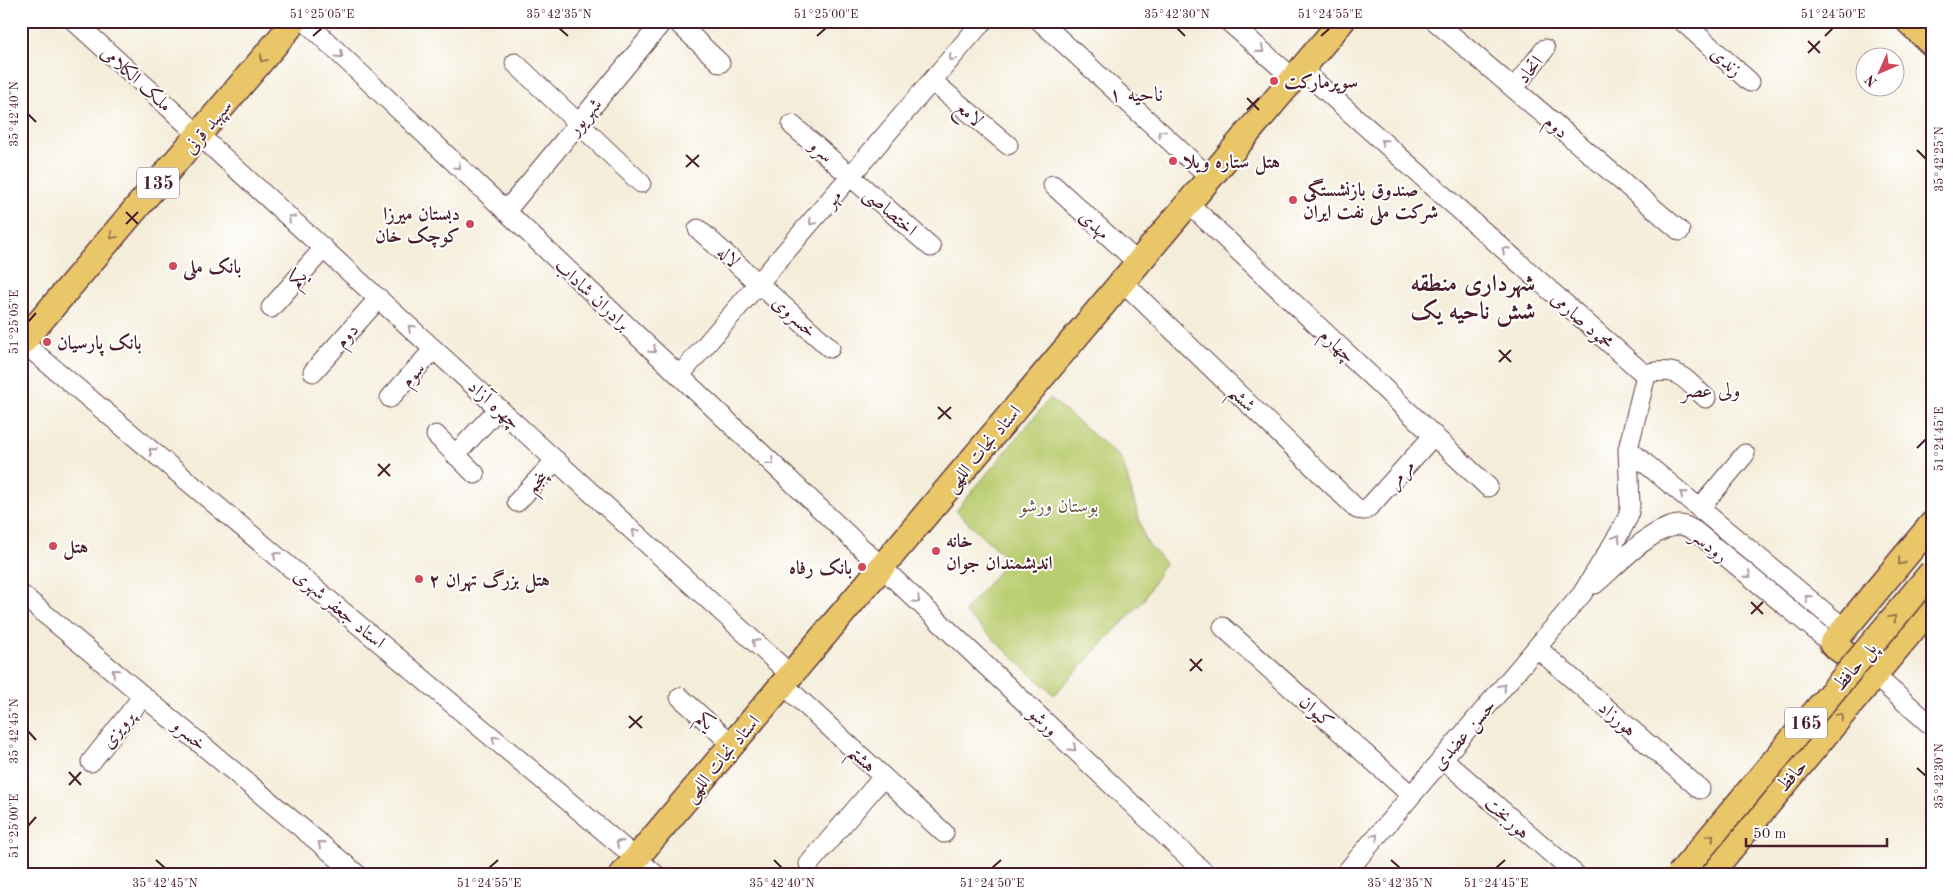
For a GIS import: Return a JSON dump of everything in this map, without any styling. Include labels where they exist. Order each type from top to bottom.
[{"type":"main road","name":"سپهبد قرنی","points":[[22,342],[295,21]]},
{"type":"main road","name":"استاد نجات اللهی","points":[[629,866],[1342,21]]},
{"type":"main road","points":[[1908,21],[1932,44]]},
{"type":"main road","points":[[1874,675],[1839,637],[1932,524]]},
{"type":"main road","name":"پل حافظ","points":[[1679,875],[1932,572]]},
{"type":"main road","name":"حافظ","points":[[1709,875],[1932,606]]},
{"type":"street","name":"ملک الکلامی","points":[[74,21],[200,134]]},
{"type":"street","name":"برادران شاداب","points":[[305,21],[882,566]]},
{"type":"street","name":"شهریور","points":[[506,211],[664,21]]},
{"type":"street","points":[[676,21],[720,63]]},
{"type":"street","name":"مهر","points":[[680,375],[983,21]]},
{"type":"street","points":[[1040,21],[1210,178]]},
{"type":"street","name":"محمود صارمی","points":[[1228,21],[1298,74],[1644,374]]},
{"type":"street","name":"دوم","points":[[1435,21],[1680,231]]},
{"type":"street","name":"زندی","points":[[1682,21],[1750,82]]},
{"type":"street","name":"اتحاد","points":[[1514,88],[1545,49]]},
{"type":"street","points":[[515,63],[641,183]]},
{"type":"street","name":"لامع","points":[[932,81],[1008,145]]},
{"type":"street","name":"سرو","points":[[792,125],[851,176]]},
{"type":"street","name":"چهره آزاد","points":[[200,134],[556,460],[787,679]]},
{"type":"street","name":"اختصاصی","points":[[851,176],[931,247]]},
{"type":"street","name":"مهدی","points":[[1053,185],[1130,272]]},
{"type":"street","name":"چهارم","points":[[1188,203],[1488,487]]},
{"type":"street","name":"لاله","points":[[698,229],[759,283]]},
{"type":"street","name":"یکم","points":[[271,308],[324,248]]},
{"type":"street","name":"ششم","points":[[1130,272],[1357,509],[1365,510]]},
{"type":"street","name":"خسروی","points":[[759,283],[830,348]]},
{"type":"street","name":"دوم","points":[[313,372],[379,298]]},
{"type":"street","name":"استاد جعفر شهری","points":[[22,342],[629,866],[656,875]]},
{"type":"street","name":"سوم","points":[[390,398],[434,349]]},
{"type":"street","points":[[1582,594],[1628,517],[1630,506],[1628,449],[1630,434],[1644,388],[1644,374],[1666,370],[1674,371],[1706,398]]},
{"type":"street","points":[[456,455],[499,408]]},
{"type":"street","name":"مرمر","points":[[1365,510],[1434,435]]},
{"type":"street","points":[[436,436],[475,474]]},
{"type":"street","name":"رودسر","points":[[1628,449],[1700,508],[1839,637]]},
{"type":"street","points":[[1700,508],[1745,454]]},
{"type":"street","name":"پنجم","points":[[517,502],[556,460]]},
{"type":"street","name":"رودسر","points":[[1582,594],[1650,537],[1674,525],[1684,526],[1695,531],[1839,637]]},
{"type":"street","name":"ورشو","points":[[882,566],[1207,875]]},
{"type":"street","name":"خسرو","points":[[21,594],[358,875]]},
{"type":"street","name":"حسن عضدی","points":[[1347,874],[1411,794],[1582,594]]},
{"type":"street","name":"کیوان","points":[[1223,627],[1411,794]]},
{"type":"street","name":"هورزاد","points":[[1537,648],[1700,788]]},
{"type":"street","points":[[1874,675],[1932,726]]},
{"type":"street","name":"هشتم","points":[[787,679],[883,777],[944,833]]},
{"type":"street","name":"پرویزی","points":[[91,762],[143,696]]},
{"type":"street","name":"یکم","points":[[680,697],[732,744]]},
{"type":"street","name":"هوربخت","points":[[1442,758],[1576,875]]},
{"type":"street","points":[[809,864],[883,777]]},
{"type":"green space","name":"بوستان ورشو","points":[[1050,398],[1122,459],[1145,540],[1165,563],[1143,601],[1054,695],[964,612],[1008,560],[956,511]]},
{"type":"place","name":"سوپرمارکت","points":[[1274,81]]},
{"type":"place","name":"هتل ستاره ویلا","points":[[1173,161]]},
{"type":"place","name":"صندوق بازنشستگی شرکت ملی نفت ایران","points":[[1293,200]]},
{"type":"place","name":"دبستان میرزا کوچک خان","points":[[470,224]]},
{"type":"place","name":"بانک ملی","points":[[173,266]]},
{"type":"place","name":"بانک پارسیان","points":[[47,342]]},
{"type":"place","name":"هتل","points":[[53,546]]},
{"type":"place","name":"خانه اندیشمندان جوان","points":[[936,551]]},
{"type":"place","name":"بانک رفاه","points":[[862,567]]},
{"type":"place","name":"هتل بزرگ تهران ۲","points":[[419,579]]},
{"type":"district","name":"ناحیه ۱","points":[[1136,94]]},
{"type":"district","name":"شهرداری منطقه شش ناحیه یک","points":[[1473,297]]},
{"type":"district","name":"ولی عصر","points":[[1711,390]]}]
